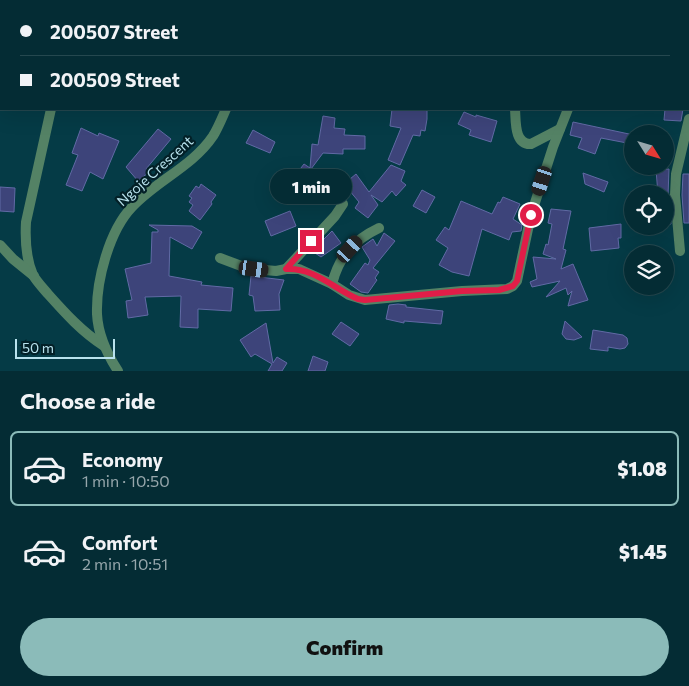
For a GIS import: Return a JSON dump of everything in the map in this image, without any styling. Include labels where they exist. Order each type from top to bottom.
[{"type":"street","points":[[34,276],[25,240],[26,222],[51,110]]},
{"type":"street","name":"Ngoje Crescent","points":[[118,371],[104,346],[97,314],[98,292],[108,252],[119,224],[134,205],[206,145],[213,136],[226,110]]},
{"type":"street","points":[[515,110],[519,138],[526,144],[539,140],[560,129]]},
{"type":"street","points":[[220,258],[244,267],[276,271],[299,269],[332,284],[349,295],[365,300],[462,291],[499,290],[513,286],[519,275],[531,215],[568,110]]},
{"type":"street","points":[[680,251],[675,195],[676,174],[689,119]]},
{"type":"street","points":[[286,269],[335,216],[342,204]]},
{"type":"street","points":[[332,284],[343,257],[358,240],[379,228]]},
{"type":"street","points":[[0,245],[13,259],[34,276],[75,324],[104,346]]},
{"type":"building","points":[[392,110],[427,110],[425,131],[421,130],[420,136],[413,135],[400,165],[388,160],[401,128],[390,126]]},
{"type":"building","points":[[665,110],[683,110],[681,121],[664,120]]},
{"type":"building","points":[[464,112],[476,117],[476,115],[497,121],[491,142],[469,135],[471,130],[458,124]]},
{"type":"building","points":[[323,116],[335,118],[334,128],[345,129],[344,135],[365,136],[365,149],[343,149],[343,154],[323,153],[311,169],[325,178],[316,192],[294,177],[304,164],[310,168],[312,144],[318,145]]},
{"type":"building","points":[[573,122],[624,133],[624,142],[601,138],[595,154],[578,148],[582,138],[570,135]]},
{"type":"building","points":[[81,128],[98,136],[99,133],[119,141],[103,179],[90,172],[82,191],[66,185],[78,155],[72,153]]},
{"type":"building","points":[[158,129],[171,139],[146,169],[149,172],[138,181],[126,167]]},
{"type":"building","points":[[253,130],[275,142],[270,153],[246,143]]},
{"type":"building","points":[[391,165],[405,171],[401,181],[406,185],[396,196],[392,191],[382,202],[371,195],[378,205],[368,218],[355,208],[359,202],[344,184],[356,174],[369,192]]},
{"type":"building","points":[[583,173],[608,182],[604,192],[585,184]]},
{"type":"building","points":[[683,174],[689,174],[689,223],[684,223]]},
{"type":"building","points":[[656,175],[669,175],[668,185],[657,185]]},
{"type":"building","points":[[201,184],[216,195],[200,220],[189,211],[193,205],[189,202],[192,198],[189,196],[196,186],[199,188]]},
{"type":"building","points":[[0,187],[15,188],[14,212],[0,211]]},
{"type":"building","points":[[422,190],[435,197],[426,213],[413,206]]},
{"type":"building","points":[[503,197],[520,204],[513,219],[522,225],[521,231],[512,232],[509,240],[482,229],[469,276],[452,272],[439,265],[448,248],[436,240],[445,227],[449,230],[461,201],[492,214]]},
{"type":"building","points":[[551,209],[571,211],[563,249],[566,250],[561,269],[573,264],[588,300],[568,306],[572,291],[568,295],[566,288],[546,297],[560,281],[532,287],[530,282],[537,279],[533,257],[556,259],[543,254],[546,244],[548,245],[552,224],[548,223]]},
{"type":"building","points":[[290,211],[296,226],[271,236],[265,221]]},
{"type":"building","points":[[621,224],[621,238],[618,238],[619,248],[591,251],[589,228]]},
{"type":"building","points":[[149,225],[192,226],[202,232],[192,249],[170,237],[169,276],[202,282],[201,285],[233,288],[231,311],[198,309],[198,328],[180,327],[181,296],[145,297],[148,315],[128,318],[126,301],[132,300],[125,269],[151,263],[152,232],[158,232],[158,230]]},
{"type":"building","points":[[332,231],[341,243],[321,257],[312,251]]},
{"type":"building","points":[[384,233],[395,241],[373,268],[379,272],[375,278],[377,280],[368,293],[361,292],[350,284],[365,263],[368,265],[370,260],[362,247],[373,239],[377,246]]},
{"type":"building","points":[[251,276],[284,280],[279,294],[280,310],[255,311],[253,296],[249,295]]},
{"type":"building","points":[[389,305],[406,305],[406,307],[443,311],[441,324],[404,321],[404,323],[386,319]]},
{"type":"building","points":[[565,321],[582,337],[574,340],[566,339],[562,334]]},
{"type":"building","points":[[341,322],[359,334],[350,346],[332,334]]},
{"type":"building","points":[[266,323],[273,363],[277,357],[287,363],[282,371],[268,371],[272,364],[255,354],[251,357],[240,340]]},
{"type":"building","points":[[593,330],[623,335],[627,338],[628,344],[625,348],[620,349],[608,347],[608,351],[590,349]]},
{"type":"building","points":[[313,356],[328,362],[325,371],[308,371]]},
{"type":"route","points":[[311,241],[286,269],[299,269],[309,273],[358,299],[499,290],[513,286],[517,281],[531,215]]}]
